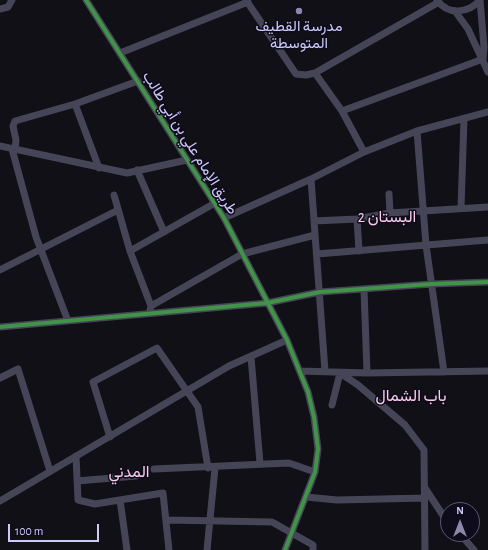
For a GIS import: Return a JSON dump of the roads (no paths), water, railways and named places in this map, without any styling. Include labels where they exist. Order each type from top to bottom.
[{"type":"street","points":[[0,9],[8,7],[12,0]]},
{"type":"street","name":"طريق الإمام علي بن أبي طالب","points":[[86,0],[224,218],[287,340],[308,392],[314,417],[318,449],[315,472],[285,550]]},
{"type":"street","points":[[455,11],[469,9],[480,0]]},
{"type":"street","points":[[480,0],[485,62]]},
{"type":"street","points":[[120,53],[247,1],[296,74],[306,75],[315,73],[438,1],[455,11],[468,29],[485,62],[488,72]]},
{"type":"street","points":[[482,28],[488,20]]},
{"type":"street","points":[[342,111],[485,62]]},
{"type":"street","points":[[315,73],[342,111],[364,152]]},
{"type":"street","points":[[68,321],[41,249],[14,149],[13,123],[75,104],[138,81]]},
{"type":"street","points":[[75,104],[99,168]]},
{"type":"street","points":[[224,218],[311,179],[364,152],[416,131],[488,112]]},
{"type":"street","points":[[461,208],[464,119]]},
{"type":"street","points":[[416,131],[426,245],[444,372]]},
{"type":"street","points":[[0,146],[99,168],[127,172],[187,160]]},
{"type":"street","points":[[137,170],[164,232]]},
{"type":"street","points":[[311,179],[325,371]]},
{"type":"street","points":[[389,194],[390,213]]},
{"type":"street","points":[[114,195],[130,251],[151,306],[149,314]]},
{"type":"street","points":[[130,251],[215,204]]},
{"type":"street","points":[[314,221],[357,219],[390,213],[424,210],[488,207]]},
{"type":"street","points":[[0,270],[118,210]]},
{"type":"street","points":[[357,219],[359,251]]},
{"type":"street","points":[[151,306],[242,254],[315,235]]},
{"type":"street","points":[[317,254],[488,240]]},
{"type":"street","points":[[0,328],[267,303],[320,292],[432,284],[488,282]]},
{"type":"street","points":[[364,289],[367,373]]},
{"type":"street","points":[[0,501],[229,366],[287,340]]},
{"type":"street","points":[[110,437],[93,382],[157,348],[198,407],[211,468],[210,522],[207,550]]},
{"type":"street","points":[[251,357],[260,463]]},
{"type":"street","points":[[0,378],[18,369],[50,471]]},
{"type":"street","points":[[300,372],[325,371],[340,373],[367,373],[488,371]]},
{"type":"street","points":[[332,405],[340,373]]},
{"type":"street","points":[[340,373],[358,385],[405,426],[424,450],[425,550]]},
{"type":"street","points":[[76,456],[78,500],[95,504],[163,493],[169,550]]},
{"type":"street","points":[[154,469],[211,468],[260,463],[289,463],[315,472]]},
{"type":"street","points":[[77,481],[136,476]]},
{"type":"street","points":[[425,488],[440,511]]},
{"type":"street","points":[[306,497],[337,500],[425,498]]},
{"type":"street","points":[[120,500],[127,550]]},
{"type":"street","points":[[166,520],[272,522],[313,545],[313,550]]},
{"type":"street","points":[[467,542],[474,550]]},
{"type":"place","name":"مدرسة القطيف المتوسطة","points":[[299,11]]},
{"type":"district","name":"البستان 2","points":[[387,217]]},
{"type":"district","name":"باب الشمال","points":[[411,396]]},
{"type":"district","name":"المدني","points":[[129,472]]}]
